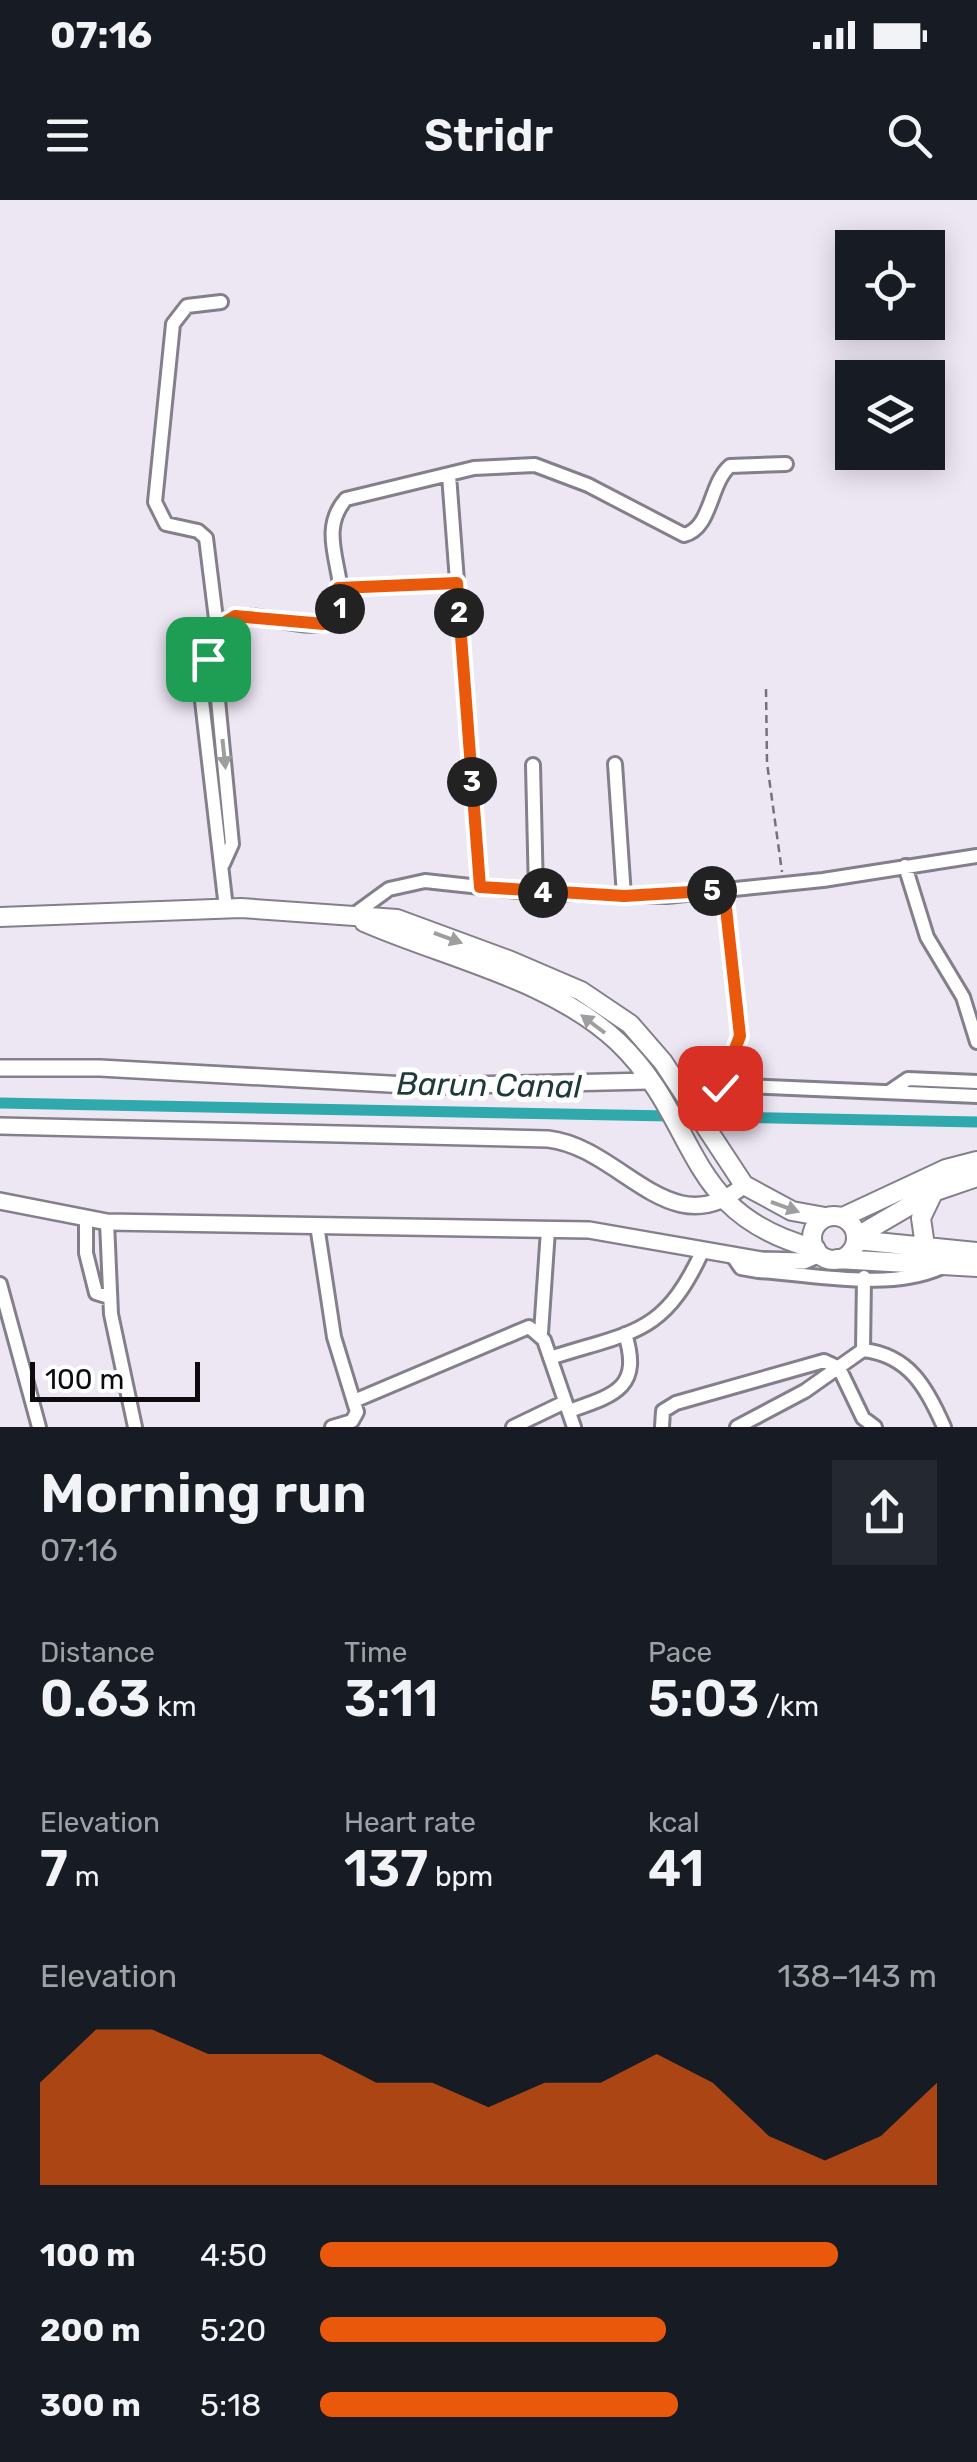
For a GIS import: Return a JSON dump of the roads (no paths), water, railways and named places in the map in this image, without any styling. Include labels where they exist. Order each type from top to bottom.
[{"type":"highway","points":[[0,917],[226,908],[397,919],[582,991],[630,1024],[680,1089],[744,1185],[792,1211],[834,1218],[852,1226],[856,1239]]},
{"type":"highway","points":[[352,918],[574,1010],[617,1042],[653,1088],[724,1203],[748,1224],[778,1240],[824,1254],[977,1267]]},
{"type":"highway","points":[[824,1254],[813,1232],[834,1218],[946,1170],[977,1162]]},
{"type":"highway","points":[[824,1254],[848,1254],[856,1239],[933,1192],[977,1177]]},
{"type":"highway","points":[[925,1246],[921,1218],[933,1192]]},
{"type":"highway","points":[[856,1239],[977,1252]]},
{"type":"main road","points":[[0,1068],[100,1068],[425,1086],[653,1088]]},
{"type":"main road","points":[[0,1126],[548,1138],[578,1145],[666,1201],[688,1206],[724,1203],[744,1185]]},
{"type":"main road","points":[[0,1201],[107,1222],[589,1230],[702,1252],[790,1262],[824,1254]]},
{"type":"street","points":[[221,302],[187,306],[173,324],[155,502],[166,524],[198,531],[206,538],[217,627],[208,659],[199,674],[226,908]]},
{"type":"street","points":[[217,627],[235,616],[324,624],[340,612],[332,532],[338,509],[346,499],[510,464],[546,468],[684,535],[697,529],[718,479],[730,466],[786,464]]},
{"type":"street","points":[[449,474],[480,887]]},
{"type":"street","points":[[338,588],[457,583]]},
{"type":"street","points":[[615,764],[624,896]]},
{"type":"street","points":[[533,765],[536,893]]},
{"type":"street","points":[[352,918],[403,884],[624,896],[784,884],[977,856]]},
{"type":"street","points":[[905,866],[927,937],[963,997],[977,1042]]},
{"type":"street","points":[[720,1088],[740,1036],[724,890]]},
{"type":"street","points":[[888,1092],[908,1080],[977,1082]]},
{"type":"street","points":[[680,1089],[977,1096]]},
{"type":"street","points":[[86,1218],[90,1281],[96,1293],[109,1296]]},
{"type":"street","points":[[107,1222],[109,1296],[135,1427]]},
{"type":"street","points":[[317,1225],[334,1336],[356,1418],[332,1427]]},
{"type":"street","points":[[548,1230],[541,1333],[574,1427]]},
{"type":"street","points":[[550,1358],[625,1334],[670,1308],[702,1252]]},
{"type":"street","points":[[732,1256],[736,1264],[747,1269],[864,1277],[915,1277],[947,1265]]},
{"type":"street","points":[[863,1350],[864,1277]]},
{"type":"street","points":[[0,1284],[39,1427]]},
{"type":"street","points":[[354,1401],[522,1328],[541,1333]]},
{"type":"street","points":[[513,1427],[567,1406],[608,1396],[626,1380],[634,1360],[625,1334]]},
{"type":"street","points":[[737,1427],[840,1368],[863,1350],[888,1355],[916,1374],[944,1427]]},
{"type":"street","points":[[662,1427],[663,1411],[710,1390],[810,1363],[833,1362],[840,1368],[863,1418],[875,1427]]},
{"type":"waterway","name":"Barun Canal","points":[[0,1103],[977,1122]]}]
